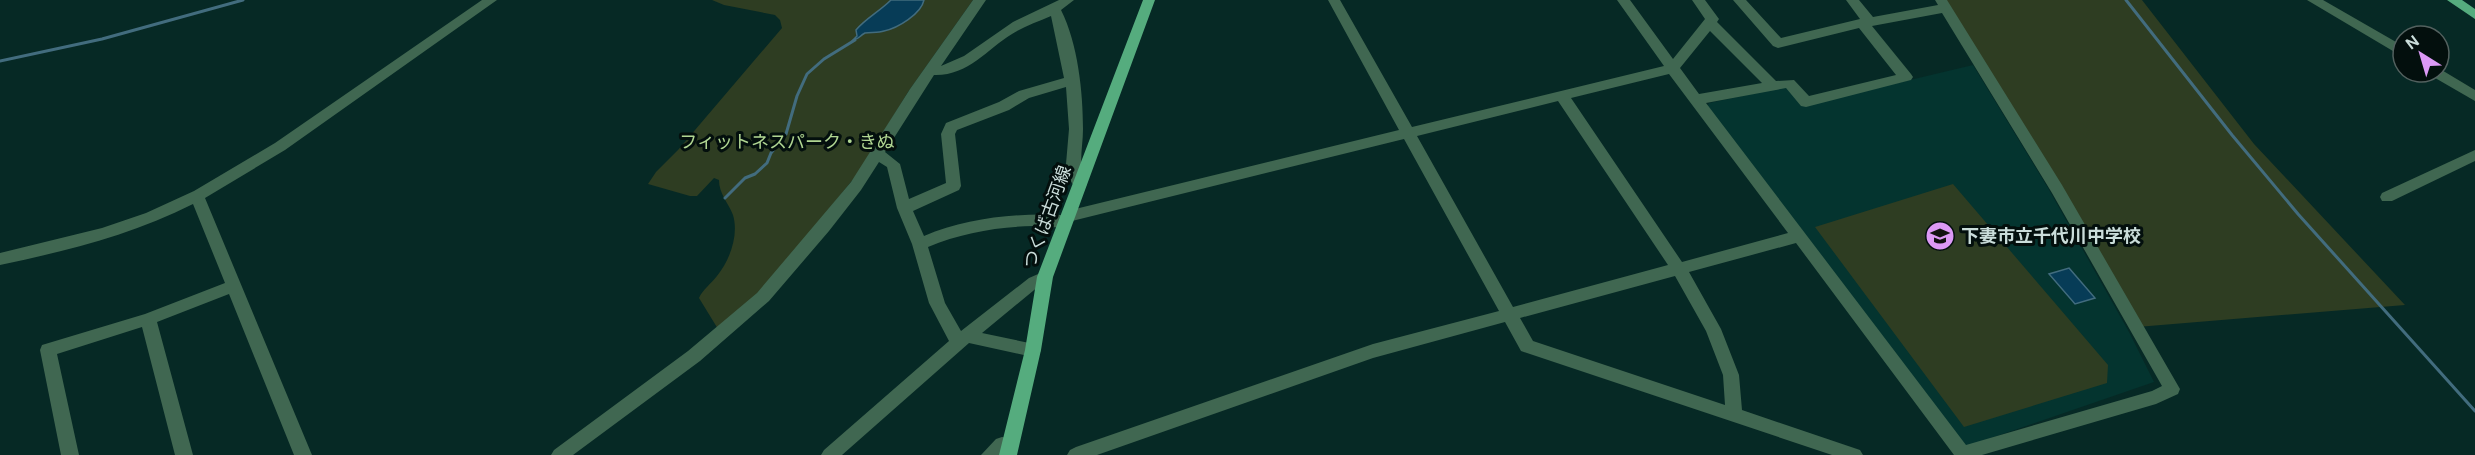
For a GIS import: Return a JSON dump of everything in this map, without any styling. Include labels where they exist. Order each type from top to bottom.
[{"type":"main road","name":"つくば古河線","points":[[1009,450],[1033,350],[1045,277],[1149,0]]},
{"type":"main road","points":[[2452,0],[2475,15]]},
{"type":"street","points":[[0,259],[50,249],[123,228],[197,196],[273,150],[491,0]]},
{"type":"street","points":[[560,455],[673,373],[747,312],[824,227],[877,154],[930,70],[980,0]]},
{"type":"street","points":[[930,70],[938,72],[948,69],[984,50],[1008,30],[1068,0]]},
{"type":"street","points":[[1334,0],[1527,346],[1854,455]]},
{"type":"street","points":[[1623,0],[1963,454],[2156,397],[2172,389],[2057,189],[1943,4],[1778,43],[1738,0]]},
{"type":"street","points":[[920,244],[956,230],[1066,219],[1673,68],[1712,19],[1698,0]]},
{"type":"street","points":[[1696,100],[1789,83],[1806,102],[1906,77],[1865,22],[1852,0]]},
{"type":"street","points":[[2313,0],[2391,45]]},
{"type":"street","points":[[1054,9],[1062,29],[1071,81],[1076,129],[1073,171],[1080,184]]},
{"type":"street","points":[[1710,23],[1773,86]]},
{"type":"street","points":[[904,208],[954,186],[948,134],[951,127],[1004,106],[1024,94],[1071,81]]},
{"type":"street","points":[[2451,82],[2475,96]]},
{"type":"street","points":[[1562,96],[1679,269],[1713,329],[1731,375],[1734,416]]},
{"type":"street","points":[[877,154],[893,164],[904,208],[920,244],[937,303],[945,321],[962,339],[1033,350]]},
{"type":"street","points":[[2386,197],[2475,155]]},
{"type":"street","points":[[197,196],[303,455]]},
{"type":"street","points":[[1077,455],[1372,351],[1800,236]]},
{"type":"street","points":[[830,455],[962,339],[1034,282],[1045,277]]},
{"type":"street","points":[[70,455],[48,350],[148,319],[233,286]]},
{"type":"street","points":[[148,319],[184,455]]},
{"type":"street","points":[[990,455],[1002,444],[1009,450]]},
{"type":"shaded area","name":"下妻市立千代川中学校","points":[[1973,65],[2048,188],[2129,332],[2154,382],[1965,447],[1707,107],[1709,103],[1789,86],[1805,105]]},
{"type":"green space","name":"フィットネスパーク・きぬ","points":[[712,0],[973,0],[908,92],[859,172],[778,272],[740,311],[718,329],[699,298],[722,270],[734,239],[733,215],[722,194],[719,180],[714,178],[697,196],[648,184],[782,28],[780,20],[775,15],[724,5]]},
{"type":"green space","points":[[1941,0],[2142,0],[2254,144],[2405,305],[2137,327]]},
{"type":"green space","points":[[1953,184],[2108,365],[2107,383],[1964,427],[1815,227]]},
{"type":"water","points":[[891,0],[924,0],[914,15],[902,24],[882,32],[865,33],[853,40],[857,36],[856,30]]},
{"type":"water","points":[[2069,268],[2095,298],[2075,304],[2049,274]]},
{"type":"waterway","points":[[0,61],[102,39],[243,0]]},
{"type":"waterway","points":[[2126,0],[2232,135],[2298,214],[2475,411]]},
{"type":"waterway","points":[[725,198],[745,178],[755,174],[767,163],[771,153],[786,134],[797,96],[807,74],[824,59],[855,40]]},
{"type":"place","name":"下妻市立千代川中学校","points":[[1940,236]]}]
